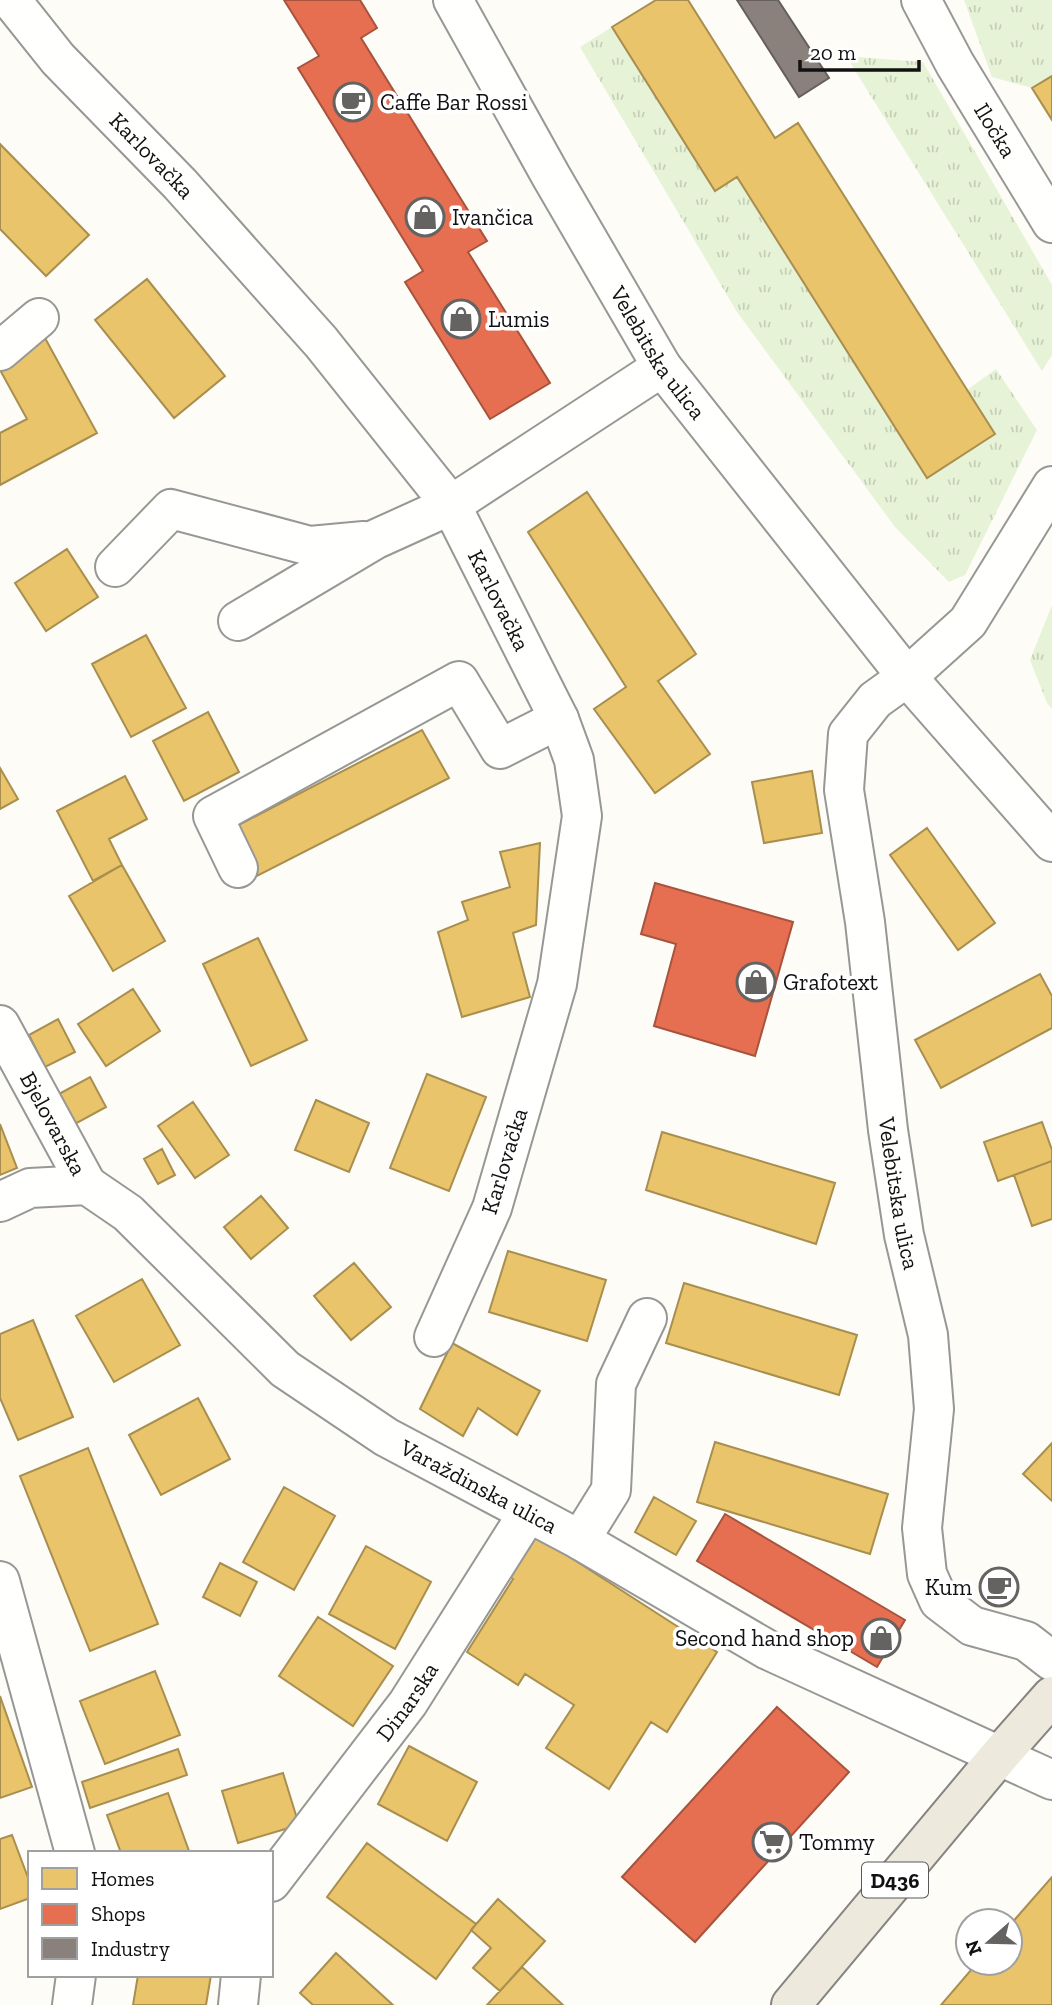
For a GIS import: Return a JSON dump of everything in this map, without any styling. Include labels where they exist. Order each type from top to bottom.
[{"type":"main road","name":"D436","points":[[791,2005],[1052,1696]]},
{"type":"street","name":"Karlovačka","points":[[11,0],[58,60],[180,184],[321,342],[451,505],[559,719],[574,760],[582,816],[557,984],[492,1208],[434,1337]]},
{"type":"street","name":"Velebitska ulica","points":[[453,0],[662,367],[907,677],[1052,842]]},
{"type":"street","name":"Iločka","points":[[921,0],[955,64],[1052,223]]},
{"type":"street","points":[[0,351],[39,318]]},
{"type":"street","points":[[238,621],[376,539],[451,505],[662,367]]},
{"type":"street","points":[[907,677],[968,622],[1052,486]]},
{"type":"street","points":[[116,567],[171,509],[310,546],[376,539]]},
{"type":"street","name":"Velebitska ulica","points":[[907,677],[874,700],[848,734],[844,790],[865,922],[888,1130],[904,1235],[928,1335],[934,1409],[922,1528],[927,1574],[939,1601],[972,1626],[1026,1641],[1052,1661]]},
{"type":"street","points":[[238,868],[213,816],[459,681],[500,749],[559,719]]},
{"type":"street","name":"Bjelovarska","points":[[0,1025],[87,1185]]},
{"type":"street","points":[[0,1202],[30,1188],[87,1185]]},
{"type":"street","name":"Varaždinska ulica","points":[[87,1185],[128,1213],[285,1369],[386,1437],[580,1540],[768,1650],[1052,1780]]},
{"type":"street","points":[[580,1540],[611,1490],[616,1384],[647,1318]]},
{"type":"street","name":"Dinarska","points":[[273,1879],[408,1703],[528,1513]]},
{"type":"street","points":[[0,1581],[74,1851]]},
{"type":"street","points":[[72,2005],[76,1977]]},
{"type":"street","points":[[238,2005],[241,1977]]},
{"type":"green space","points":[[964,0],[1052,0],[1052,76],[1032,88],[992,77]]},
{"type":"green space","points":[[612,27],[716,190],[737,177],[927,477],[995,434],[967,390],[996,369],[1037,430],[965,575],[949,582],[895,527],[737,312],[580,47]]},
{"type":"green space","points":[[846,56],[923,62],[1052,285],[1052,355],[1042,371]]},
{"type":"green space","points":[[1052,605],[1052,709],[1047,703],[1030,660]]},
{"type":"building: Homes","points":[[656,0],[688,0],[775,138],[798,123],[995,434],[927,478],[737,177],[715,191],[612,27]]},
{"type":"building: Homes","points":[[1052,76],[1052,120],[1032,88]]},
{"type":"building: Homes","points":[[0,144],[89,235],[46,276],[0,229]]},
{"type":"building: Homes","points":[[147,279],[225,376],[174,418],[95,320]]},
{"type":"building: Homes","points":[[45,338],[97,433],[0,485],[0,433],[27,419],[0,366]]},
{"type":"building: Homes","points":[[587,492],[696,654],[658,681],[710,754],[655,793],[594,709],[626,687],[528,532]]},
{"type":"building: Homes","points":[[67,549],[98,597],[46,631],[15,583]]},
{"type":"building: Homes","points":[[146,635],[186,708],[131,737],[92,664]]},
{"type":"building: Homes","points":[[208,712],[239,772],[184,801],[153,741]]},
{"type":"building: Homes","points":[[422,730],[449,778],[251,879],[227,831]]},
{"type":"building: Homes","points":[[0,768],[18,799],[0,809]]},
{"type":"building: Homes","points":[[812,771],[822,833],[764,843],[752,782]]},
{"type":"building: Homes","points":[[125,776],[147,819],[109,839],[122,865],[93,881],[57,811]]},
{"type":"building: Homes","points":[[927,828],[995,923],[958,950],[890,855]]},
{"type":"building: Homes","points":[[540,843],[536,925],[513,933],[530,997],[462,1017],[438,932],[468,920],[462,902],[510,887],[500,852]]},
{"type":"building: Homes","points":[[122,865],[165,941],[113,971],[69,896]]},
{"type":"building: Homes","points":[[258,938],[307,1040],[251,1066],[203,964]]},
{"type":"building: Homes","points":[[1040,974],[1052,996],[1052,1028],[941,1088],[915,1040]]},
{"type":"building: Homes","points":[[133,989],[160,1031],[106,1066],[78,1024]]},
{"type":"building: Homes","points":[[58,1019],[75,1052],[45,1067],[29,1035]]},
{"type":"building: Homes","points":[[427,1074],[486,1097],[449,1191],[390,1168]]},
{"type":"building: Homes","points":[[90,1077],[106,1107],[75,1124],[59,1094]]},
{"type":"building: Homes","points":[[316,1100],[369,1123],[349,1172],[295,1150]]},
{"type":"building: Homes","points":[[193,1102],[229,1155],[195,1178],[158,1126]]},
{"type":"building: Homes","points":[[1042,1122],[1052,1150],[1052,1161],[998,1181],[984,1142]]},
{"type":"building: Homes","points":[[0,1124],[17,1168],[0,1175]]},
{"type":"building: Homes","points":[[662,1132],[835,1183],[816,1244],[646,1190]]},
{"type":"building: Homes","points":[[162,1149],[175,1175],[158,1184],[144,1159]]},
{"type":"building: Homes","points":[[1052,1161],[1052,1219],[1032,1226],[1014,1175]]},
{"type":"building: Homes","points":[[261,1196],[288,1228],[251,1259],[224,1227]]},
{"type":"building: Homes","points":[[508,1251],[606,1280],[587,1341],[489,1312]]},
{"type":"building: Homes","points":[[354,1263],[391,1307],[351,1340],[314,1296]]},
{"type":"building: Homes","points":[[142,1279],[180,1345],[114,1382],[76,1316]]},
{"type":"building: Homes","points":[[684,1283],[857,1335],[839,1395],[666,1343]]},
{"type":"building: Homes","points":[[33,1320],[73,1417],[18,1440],[0,1398],[0,1334]]},
{"type":"building: Homes","points":[[452,1343],[540,1391],[517,1435],[478,1408],[463,1436],[420,1409]]},
{"type":"building: Homes","points":[[198,1398],[230,1459],[161,1495],[129,1435]]},
{"type":"building: Homes","points":[[715,1442],[888,1494],[870,1554],[697,1502]]},
{"type":"building: Homes","points":[[1052,1443],[1052,1501],[1023,1474]]},
{"type":"building: Homes","points":[[88,1448],[158,1624],[90,1651],[20,1476]]},
{"type":"building: Homes","points":[[284,1487],[335,1516],[294,1590],[243,1562]]},
{"type":"building: Homes","points":[[654,1497],[696,1521],[676,1555],[635,1532]]},
{"type":"building: Homes","points":[[534,1534],[717,1652],[667,1732],[651,1722],[609,1789],[546,1748],[574,1705],[525,1674],[518,1685],[467,1652],[513,1579],[500,1571]]},
{"type":"building: Homes","points":[[366,1546],[431,1582],[395,1649],[329,1614]]},
{"type":"building: Homes","points":[[220,1563],[257,1582],[240,1616],[203,1597]]},
{"type":"building: Homes","points":[[318,1617],[393,1666],[353,1726],[279,1676]]},
{"type":"building: Homes","points":[[155,1671],[180,1735],[105,1764],[80,1701]]},
{"type":"building: Homes","points":[[0,1696],[32,1787],[0,1798]]},
{"type":"building: Homes","points":[[409,1746],[477,1782],[447,1841],[378,1804]]},
{"type":"building: Homes","points":[[178,1749],[187,1775],[90,1808],[82,1782]]},
{"type":"building: Homes","points":[[283,1773],[299,1825],[238,1843],[222,1791]]},
{"type":"building: Homes","points":[[168,1793],[189,1851],[120,1851],[107,1815]]},
{"type":"building: Homes","points":[[12,1835],[28,1878],[28,1899],[0,1909],[0,1839]]},
{"type":"building: Homes","points":[[367,1843],[476,1924],[436,1979],[327,1897]]},
{"type":"building: Homes","points":[[1052,1877],[1052,2005],[941,2005],[965,1977],[1024,1977],[1024,1909]]},
{"type":"building: Homes","points":[[498,1899],[545,1941],[500,1991],[473,1968],[491,1948],[471,1930]]},
{"type":"building: Homes","points":[[336,1953],[393,2005],[313,2005],[300,1993]]},
{"type":"building: Homes","points":[[522,1967],[563,2005],[487,2005]]},
{"type":"building: Homes","points":[[138,1977],[211,1977],[206,2005],[133,2005]]},
{"type":"building: Shops","points":[[284,0],[360,0],[377,28],[361,38],[487,241],[468,252],[550,383],[490,419],[405,282],[423,271],[298,68],[319,56]]},
{"type":"building: Shops","points":[[655,883],[793,922],[755,1056],[654,1026],[676,944],[641,934]]},
{"type":"building: Shops","points":[[725,1514],[905,1620],[877,1667],[697,1561]]},
{"type":"building: Shops","points":[[777,1707],[849,1772],[695,1942],[622,1877]]},
{"type":"building: Industry","points":[[737,0],[778,0],[829,78],[799,97]]},
{"type":"place","name":"Caffe Bar Rossi","points":[[353,102]]},
{"type":"place","name":"Ivančica","points":[[425,217]]},
{"type":"place","name":"Lumis","points":[[461,319]]},
{"type":"place","name":"Grafotext","points":[[756,982]]},
{"type":"place","name":"Kum","points":[[999,1587]]},
{"type":"place","name":"Second hand shop","points":[[881,1638]]},
{"type":"place","name":"Tommy","points":[[772,1842]]}]
